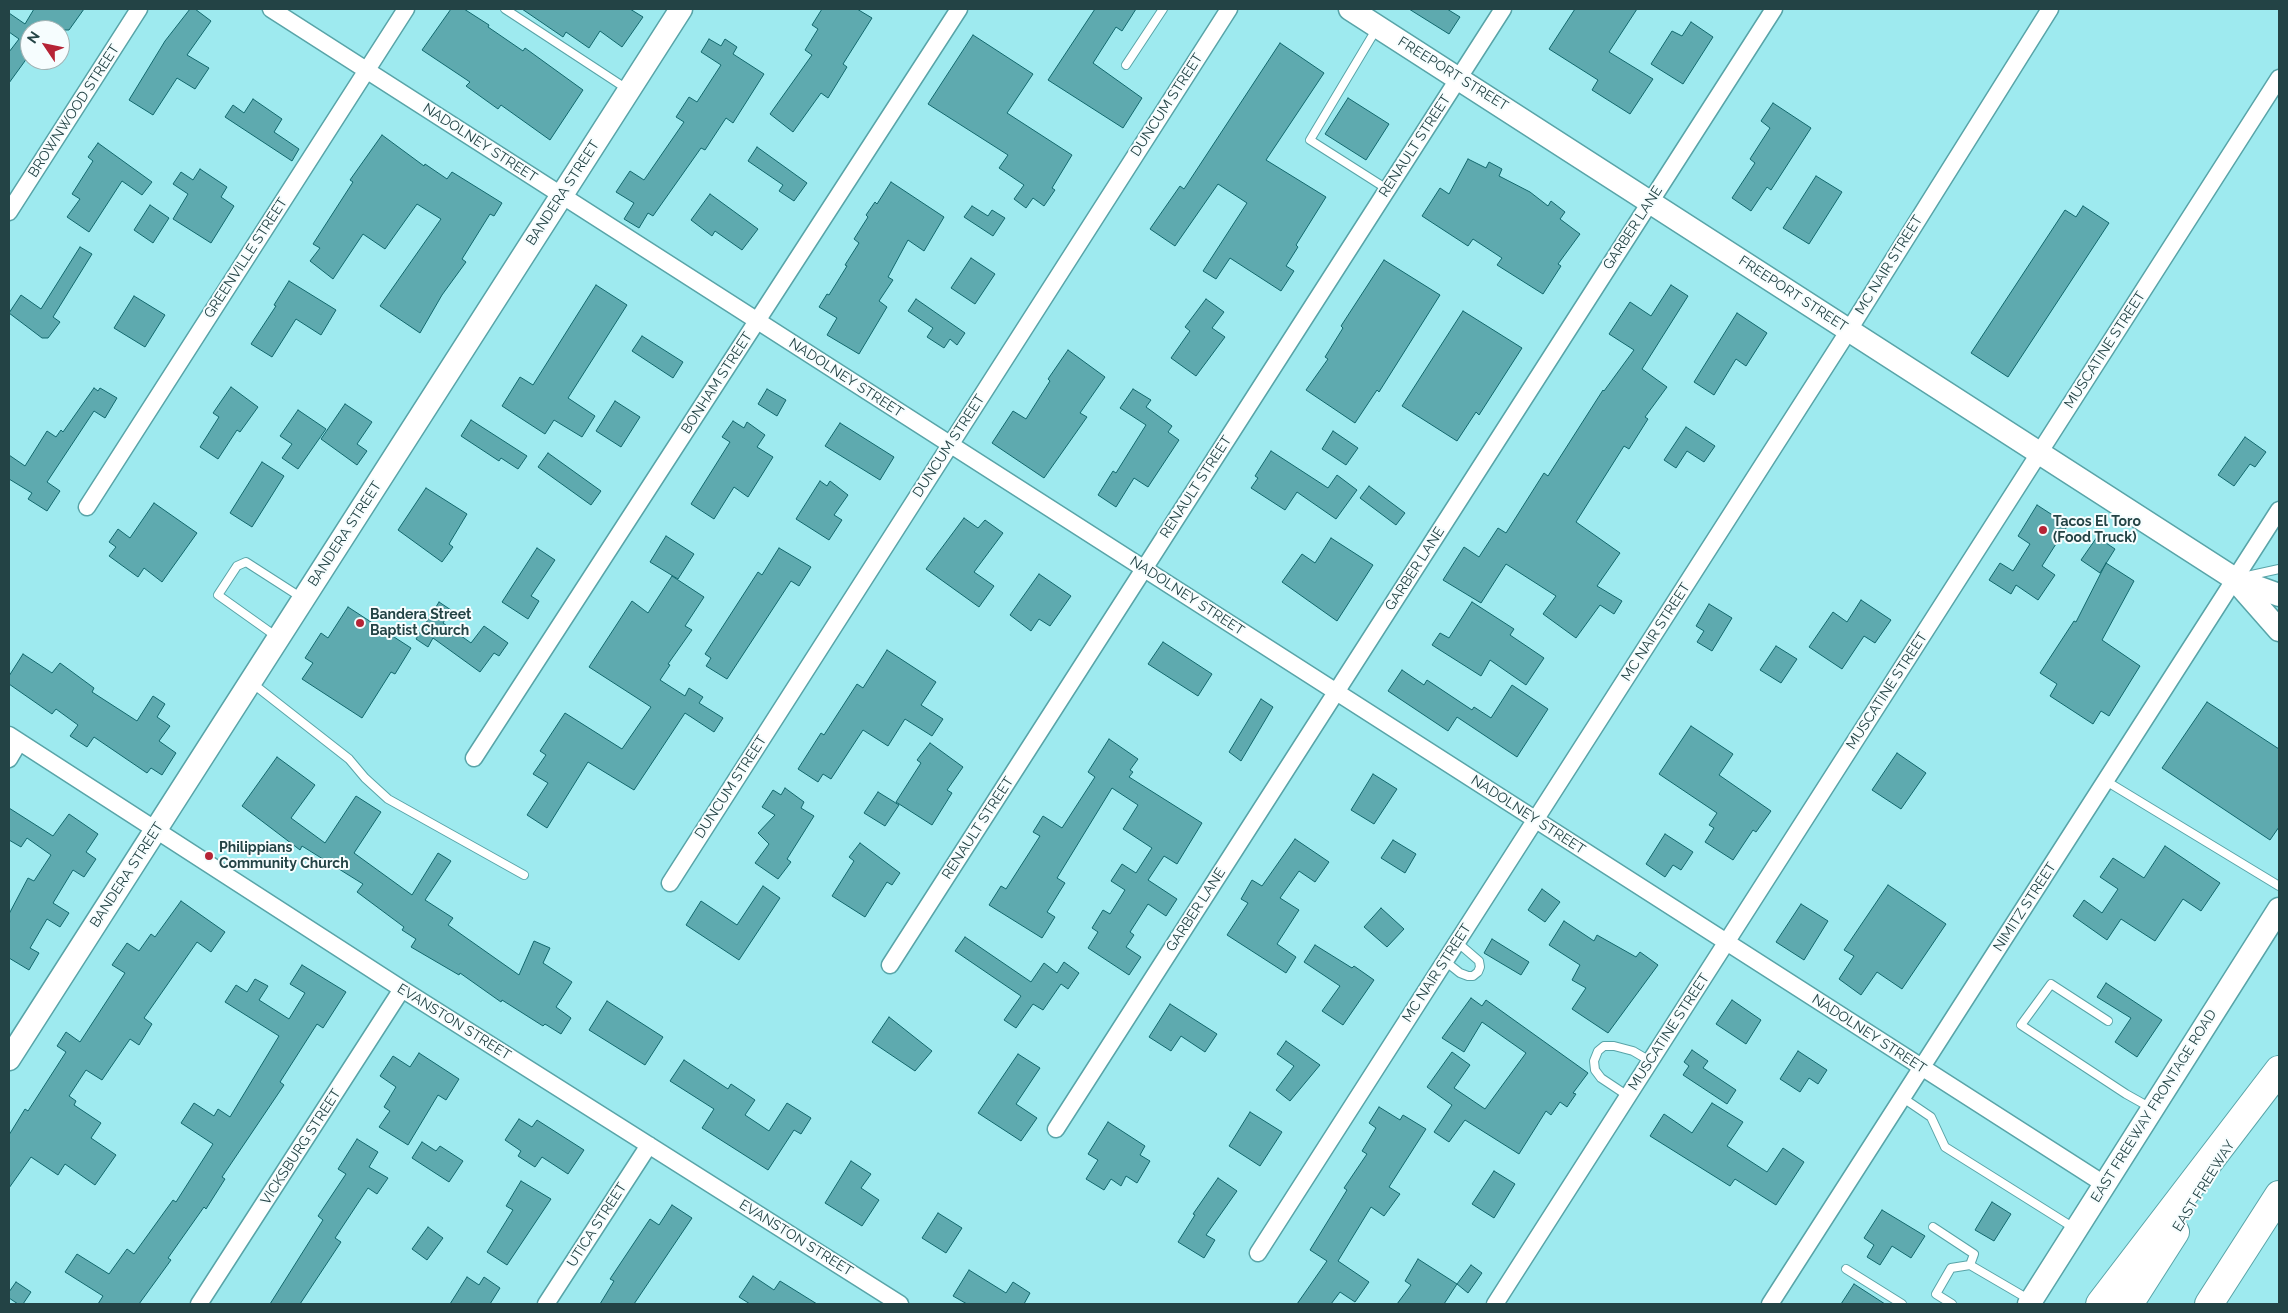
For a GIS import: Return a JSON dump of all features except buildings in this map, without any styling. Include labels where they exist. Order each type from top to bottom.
[{"type":"highway","points":[[2100,1304],[2279,1069]]},
{"type":"highway","name":"EAST FREEWAY","points":[[2130,1304],[2279,1069]]},
{"type":"highway","points":[[2209,1304],[2279,1195]]},
{"type":"main road","name":"BANDERA STREET","points":[[9,1060],[681,9]]},
{"type":"main road","name":"FREEPORT STREET","points":[[1350,9],[2235,579],[2279,595]]},
{"type":"main road","name":"FREEPORT STREET","points":[[2235,579],[2279,630]]},
{"type":"main road","name":"EAST FREEWAY FRONTAGE ROAD","points":[[2030,1302],[2279,909]]},
{"type":"street","name":"BROWNWOOD STREET","points":[[9,212],[139,9]]},
{"type":"street","name":"NADOLNEY STREET","points":[[271,9],[2104,1184]]},
{"type":"street","name":"GREENVILLE STREET","points":[[87,507],[406,9]]},
{"type":"street","name":"BONHAM STREET","points":[[474,758],[958,9]]},
{"type":"street","name":"DUNCUM STREET","points":[[670,883],[1229,9]]},
{"type":"street","name":"RENAULT STREET","points":[[890,965],[1503,9]]},
{"type":"street","name":"GARBER LANE","points":[[1056,1129],[1774,9]]},
{"type":"street","name":"MC NAIR STREET","points":[[1258,1253],[1849,330],[2050,9]]},
{"type":"street","name":"MUSCATINE STREET","points":[[1495,1304],[2279,78]]},
{"type":"street","name":"NIMITZ STREET","points":[[1770,1304],[2235,579],[2276,521]]},
{"type":"street","name":"EVANSTON STREET","points":[[14,739],[402,990],[648,1145],[891,1302]]},
{"type":"street","points":[[9,759],[14,739]]},
{"type":"street","name":"VICKSBURG STREET","points":[[199,1304],[402,990]]},
{"type":"street","name":"UTICA STREET","points":[[546,1304],[648,1145]]},
{"type":"lane","points":[[505,9],[629,90]]},
{"type":"lane","points":[[1126,65],[1163,9]]},
{"type":"lane","points":[[1378,27],[1310,140],[1387,189]]},
{"type":"lane","points":[[278,638],[218,595],[237,566],[246,562],[304,599]]},
{"type":"lane","points":[[2235,579],[2279,569]]},
{"type":"lane","points":[[251,681],[349,759],[365,778],[388,799],[524,875]]},
{"type":"lane","points":[[2106,781],[2279,886]]},
{"type":"lane","points":[[1445,961],[1460,973],[1468,976],[1473,976],[1478,972],[1480,961],[1457,942]]},
{"type":"lane","points":[[2108,1021],[2051,984],[2021,1025],[2152,1109]]},
{"type":"lane","points":[[1628,1096],[1601,1078],[1595,1070],[1594,1060],[1598,1051],[1604,1046],[1614,1046],[1632,1051],[1650,1061]]},
{"type":"lane","points":[[1903,1098],[1931,1117],[1945,1148],[2076,1229]]},
{"type":"lane","points":[[1933,1227],[1974,1254],[1970,1265]]},
{"type":"lane","points":[[1952,1304],[1936,1294],[1951,1268],[1970,1265],[2030,1302]]},
{"type":"lane","points":[[1846,1269],[1902,1304]]},
{"type":"place","name":"Tacos El Toro (Food Truck)","points":[[2043,530]]},
{"type":"place","name":"Bandera Street Baptist Church","points":[[360,623]]},
{"type":"place","name":"Philippians Community Church","points":[[209,856]]}]
